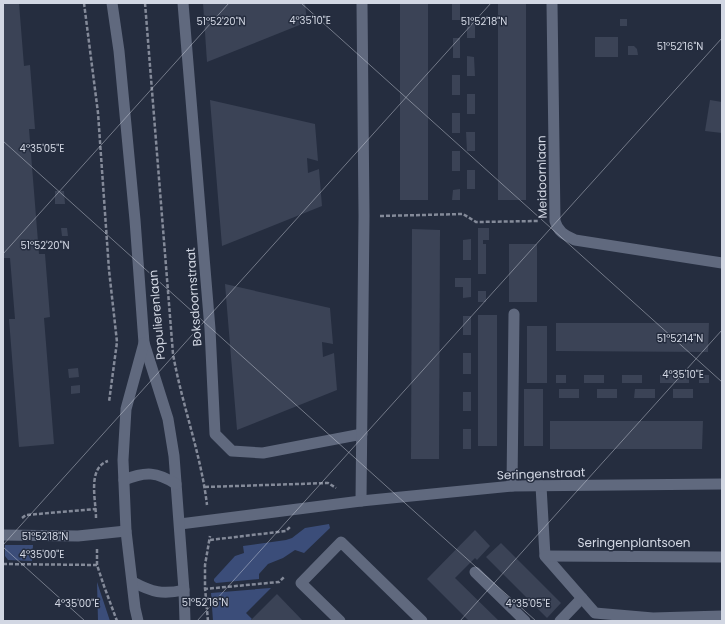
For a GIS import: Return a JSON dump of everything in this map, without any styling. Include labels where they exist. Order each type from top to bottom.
[{"type":"street","name":"Populierenlaan","points":[[112,3],[120,66],[135,220],[144,343],[172,436],[180,524],[185,621]]},
{"type":"street","name":"Boksdoornstraat","points":[[183,3],[210,329],[215,434],[232,451],[263,453],[362,434]]},
{"type":"street","points":[[361,501],[364,216],[362,3]]},
{"type":"street","name":"Meidoornlaan","points":[[552,3],[555,221],[557,228],[574,240],[722,264]]},
{"type":"street","points":[[512,486],[514,314]]},
{"type":"street","name":"Populierenlaan","points":[[138,621],[126,531],[123,453],[126,409],[144,343]]},
{"type":"street","points":[[124,480],[146,474],[156,474],[163,476],[176,484]]},
{"type":"street","name":"Seringenstraat","points":[[180,524],[361,501],[512,486],[722,484]]},
{"type":"street","points":[[541,486],[545,556],[595,613],[651,619],[722,616]]},
{"type":"street","points":[[3,535],[78,536],[126,531]]},
{"type":"street","points":[[340,621],[301,583],[342,542],[422,621]]},
{"type":"street","name":"Seringenplantsoen","points":[[545,556],[722,557]]},
{"type":"street","points":[[475,572],[524,621]]},
{"type":"street","points":[[133,582],[148,590],[158,592],[168,593],[184,590]]},
{"type":"street","points":[[560,621],[582,598]]},
{"type":"path","points":[[84,3],[98,112],[109,270],[117,342],[109,408]]},
{"type":"path","name":"Populierenlaan","points":[[145,3],[172,354],[177,379],[198,453],[205,487],[210,540],[205,565],[205,588],[208,621]]},
{"type":"path","points":[[364,216],[463,214],[476,222],[555,221]]},
{"type":"path","points":[[205,487],[328,483],[361,501]]},
{"type":"path","points":[[20,519],[26,515],[96,509]]},
{"type":"path","points":[[3,564],[97,564],[117,621]]},
{"type":"path","points":[[205,588],[279,582],[289,572]]},
{"type":"shaded area","points":[[329,524],[330,528],[304,553],[295,550],[283,558],[268,564],[259,574],[259,579],[216,583],[214,581],[214,579],[235,556],[244,553],[243,546],[286,540],[292,538],[305,528]]},
{"type":"shaded area","points":[[5,545],[33,545],[32,561],[8,560],[5,556]]},
{"type":"shaded area","points":[[97,582],[110,621],[98,621]]},
{"type":"shaded area","points":[[271,588],[246,613],[252,619],[250,621],[213,621],[211,593]]},
{"type":"building","points":[[3,3],[19,3],[24,66],[30,65],[35,129],[29,129],[39,254],[45,254],[50,317],[44,318],[54,444],[19,447],[9,319],[15,319],[10,258],[4,258],[3,245]]},
{"type":"building","points":[[203,3],[305,3],[307,22],[207,62]]},
{"type":"building","points":[[400,3],[428,3],[428,200],[400,200]]},
{"type":"building","points":[[452,3],[460,3],[460,20],[452,20]]},
{"type":"building","points":[[498,3],[526,3],[526,200],[498,200]]},
{"type":"building","points":[[467,18],[475,18],[475,38],[467,38]]},
{"type":"building","points":[[620,19],[627,19],[627,26],[620,26]]},
{"type":"building","points":[[595,37],[618,37],[618,57],[595,57]]},
{"type":"building","points":[[453,38],[460,38],[460,58],[453,58]]},
{"type":"building","points":[[628,46],[634,46],[637,49],[638,55],[628,55]]},
{"type":"building","points":[[467,56],[474,57],[475,76],[467,76]]},
{"type":"building","points":[[452,75],[460,75],[460,95],[452,95]]},
{"type":"building","points":[[467,94],[475,94],[475,114],[467,114]]},
{"type":"building","points":[[210,100],[315,124],[318,161],[307,158],[308,173],[319,169],[322,206],[222,246]]},
{"type":"building","points":[[710,100],[722,102],[722,133],[705,131]]},
{"type":"building","points":[[452,113],[460,113],[460,133],[452,133]]},
{"type":"building","points":[[466,132],[475,132],[475,151],[467,151]]},
{"type":"building","points":[[452,151],[460,151],[460,171],[452,171]]},
{"type":"building","points":[[467,170],[475,170],[475,189],[467,189]]},
{"type":"building","points":[[460,189],[460,200],[452,200],[453,190]]},
{"type":"building","points":[[55,191],[64,191],[65,204],[55,204]]},
{"type":"building","points":[[61,228],[67,228],[68,236],[62,236]]},
{"type":"building","points":[[478,228],[489,228],[489,240],[483,240],[483,244],[486,244],[486,274],[478,274]]},
{"type":"building","points":[[412,229],[440,230],[439,459],[411,459]]},
{"type":"building","points":[[471,239],[471,260],[463,260],[463,240]]},
{"type":"building","points":[[509,244],[537,244],[537,302],[509,302]]},
{"type":"building","points":[[455,278],[471,278],[471,297],[463,298],[463,287],[455,287]]},
{"type":"building","points":[[225,284],[330,308],[333,344],[322,342],[323,357],[334,353],[337,390],[237,430]]},
{"type":"building","points":[[478,291],[486,291],[486,302],[478,302]]},
{"type":"building","points":[[478,315],[497,315],[497,446],[478,446]]},
{"type":"building","points":[[463,316],[471,316],[471,335],[463,335]]},
{"type":"building","points":[[556,323],[709,323],[708,352],[556,351]]},
{"type":"building","points":[[527,326],[547,326],[547,383],[527,383]]},
{"type":"building","points":[[463,353],[471,353],[471,374],[463,374]]},
{"type":"building","points":[[78,368],[79,377],[69,378],[68,369]]},
{"type":"building","points":[[689,374],[689,383],[660,383],[660,375]]},
{"type":"building","points":[[556,375],[566,375],[566,383],[556,383]]},
{"type":"building","points":[[584,375],[604,375],[604,383],[584,383]]},
{"type":"building","points":[[622,375],[642,375],[642,383],[622,383]]},
{"type":"building","points":[[699,375],[709,375],[709,383],[699,383]]},
{"type":"building","points":[[80,385],[80,393],[71,394],[71,386]]},
{"type":"building","points":[[524,389],[543,389],[543,446],[524,446]]},
{"type":"building","points":[[559,389],[579,389],[579,398],[559,398]]},
{"type":"building","points":[[597,389],[617,389],[617,398],[597,398]]},
{"type":"building","points":[[635,389],[655,389],[655,398],[634,398]]},
{"type":"building","points":[[673,389],[693,389],[693,398],[673,398]]},
{"type":"building","points":[[463,392],[471,392],[471,411],[463,411]]},
{"type":"building","points":[[550,421],[703,421],[702,449],[550,449]]},
{"type":"building","points":[[463,429],[471,429],[471,449],[463,449]]},
{"type":"building","points":[[475,530],[490,546],[477,560],[475,558],[455,578],[499,621],[469,621],[427,579]]},
{"type":"building","points":[[501,543],[561,603],[547,618],[486,557]]},
{"type":"building","points":[[277,594],[303,621],[250,621]]}]
